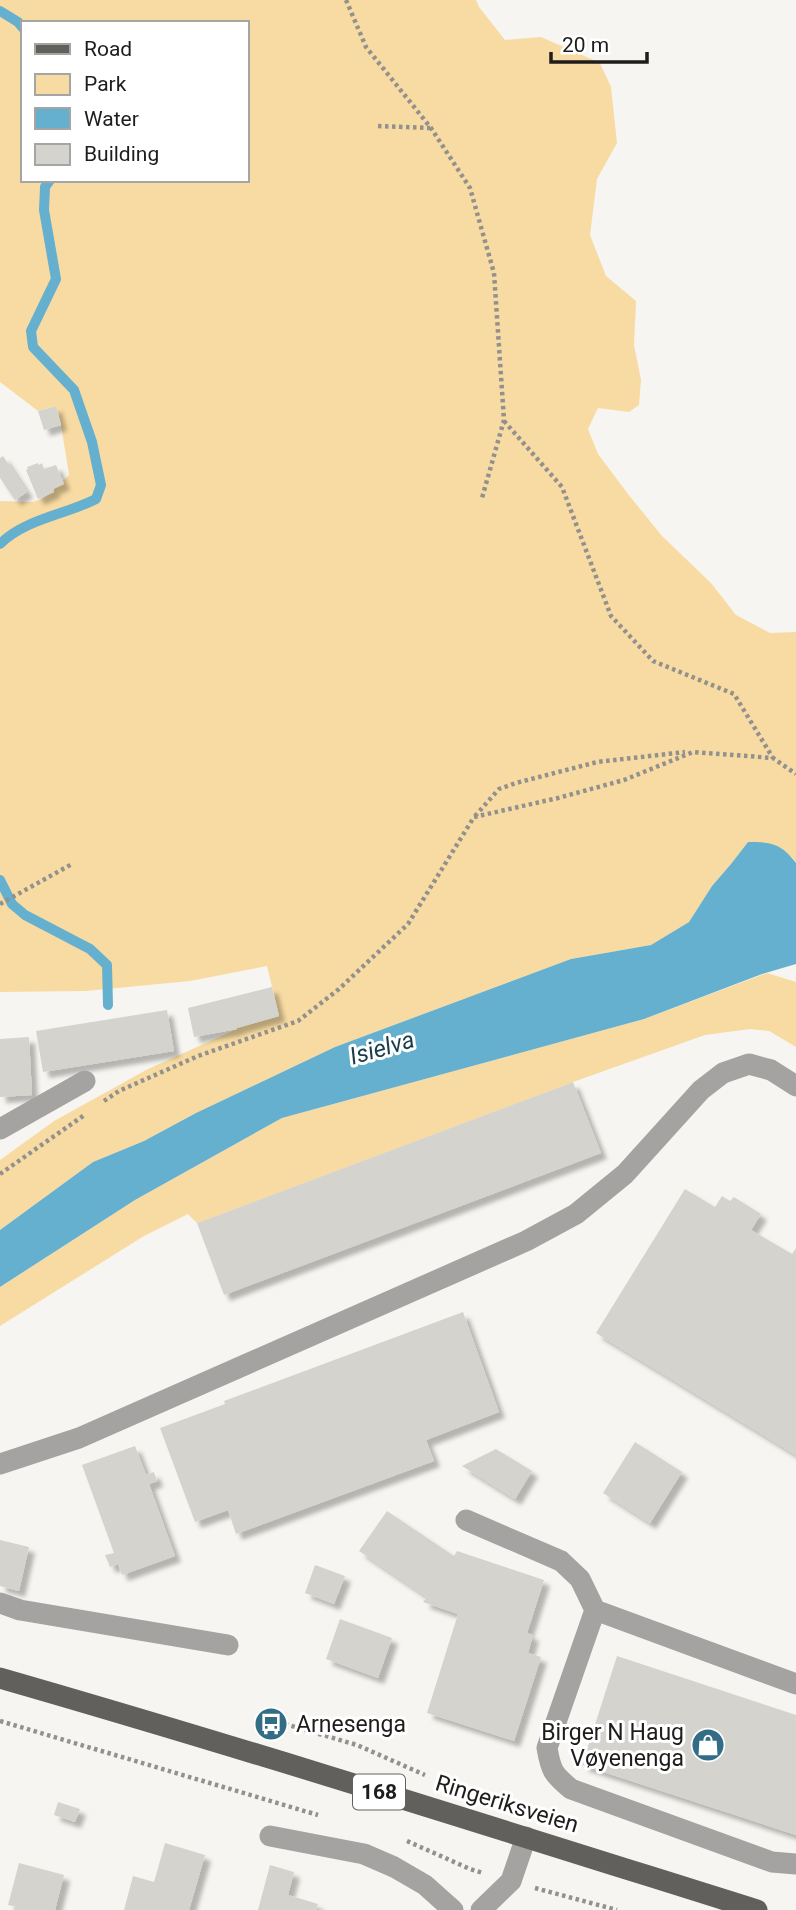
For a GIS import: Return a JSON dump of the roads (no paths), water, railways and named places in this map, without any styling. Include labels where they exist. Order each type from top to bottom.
[{"type":"main road","name":"Ringeriksveien","points":[[0,1678],[526,1837],[757,1910]]},
{"type":"street","points":[[0,1464],[79,1438],[526,1241],[576,1214],[625,1174],[701,1090],[723,1073],[749,1064],[771,1070],[796,1086]]},
{"type":"street","points":[[0,1129],[85,1081]]},
{"type":"street","points":[[466,1520],[561,1561],[580,1579],[596,1610],[796,1684]]},
{"type":"street","points":[[0,1603],[20,1609],[228,1645]]},
{"type":"street","points":[[596,1610],[547,1748],[550,1768],[572,1789],[772,1862],[796,1864]]},
{"type":"street","points":[[270,1836],[363,1854],[394,1867],[425,1885],[453,1910]]},
{"type":"street","points":[[481,1910],[511,1881],[526,1837]]},
{"type":"water","name":"Isielva","points":[[748,842],[775,845],[796,863],[796,964],[762,974],[644,1019],[282,1118],[135,1200],[0,1287],[0,1230],[93,1162],[144,1141],[196,1113],[335,1047],[571,959],[651,945],[689,922],[712,886]]},
{"type":"waterway","points":[[0,11],[21,26]]},
{"type":"waterway","points":[[0,544],[33,523],[96,499],[101,485],[92,442],[74,390],[33,347],[31,331],[56,279],[44,210],[45,187],[49,182]]},
{"type":"waterway","points":[[0,880],[12,904],[25,915],[90,949],[107,965],[108,1005]]},
{"type":"place","name":"Arnesenga","points":[[271,1724]]},
{"type":"place","name":"Birger N Haug Vøyenenga","points":[[708,1745]]}]
